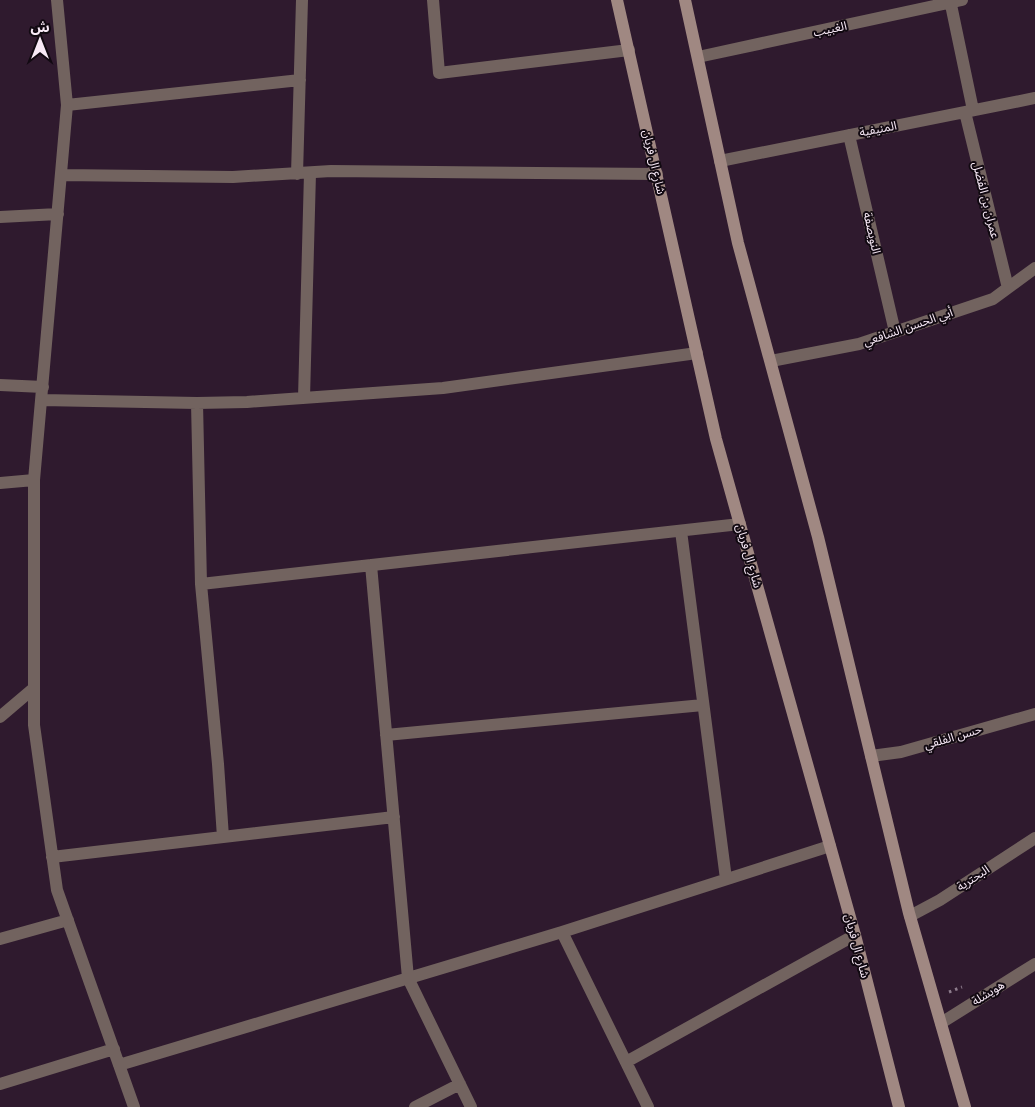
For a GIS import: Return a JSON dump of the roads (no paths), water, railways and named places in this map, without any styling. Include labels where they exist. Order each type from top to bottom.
[{"type":"main road","name":"شارع ال فريان","points":[[617,0],[716,439],[855,935],[900,1107]]},
{"type":"main road","points":[[686,0],[738,243],[818,537],[910,916],[965,1107]]},
{"type":"street","points":[[57,0],[67,105],[34,480],[34,724],[57,890],[134,1107]]},
{"type":"street","points":[[297,174],[302,0]]},
{"type":"street","points":[[433,0],[439,73],[629,50]]},
{"type":"street","name":"الغبيب","points":[[698,57],[955,1]]},
{"type":"street","name":"عمران بن الفضل","points":[[955,1],[969,111],[1008,288]]},
{"type":"street","points":[[67,105],[300,80]]},
{"type":"street","name":"المنيفية","points":[[720,161],[1035,98]]},
{"type":"street","name":"النويصفة","points":[[849,135],[895,332]]},
{"type":"street","points":[[61,175],[233,177],[331,171],[657,174]]},
{"type":"street","points":[[304,398],[310,173]]},
{"type":"street","points":[[0,217],[58,214]]},
{"type":"street","name":"أبي الحسن الشافعي","points":[[770,362],[859,344],[992,299],[1035,268]]},
{"type":"street","points":[[0,385],[42,393],[197,403],[247,402],[443,388],[697,352]]},
{"type":"street","points":[[197,403],[201,584],[223,837]]},
{"type":"street","points":[[0,483],[34,480]]},
{"type":"street","points":[[201,584],[740,524]]},
{"type":"street","points":[[681,531],[726,879]]},
{"type":"street","points":[[371,565],[408,978],[471,1107]]},
{"type":"street","points":[[0,717],[34,688]]},
{"type":"street","points":[[386,735],[703,705]]},
{"type":"street","name":"حسن الفلقي","points":[[871,756],[901,752],[1035,714]]},
{"type":"street","points":[[52,857],[394,817]]},
{"type":"street","name":"البحترية","points":[[910,916],[940,900],[1035,838]]},
{"type":"street","points":[[119,1065],[562,932],[830,846]]},
{"type":"street","points":[[0,939],[68,920]]},
{"type":"street","points":[[562,932],[648,1107]]},
{"type":"street","points":[[626,1062],[855,935]]},
{"type":"street","name":"هويشلة","points":[[941,1023],[1035,964]]},
{"type":"street","points":[[0,1084],[114,1049]]},
{"type":"street","points":[[415,1107],[460,1084]]}]
